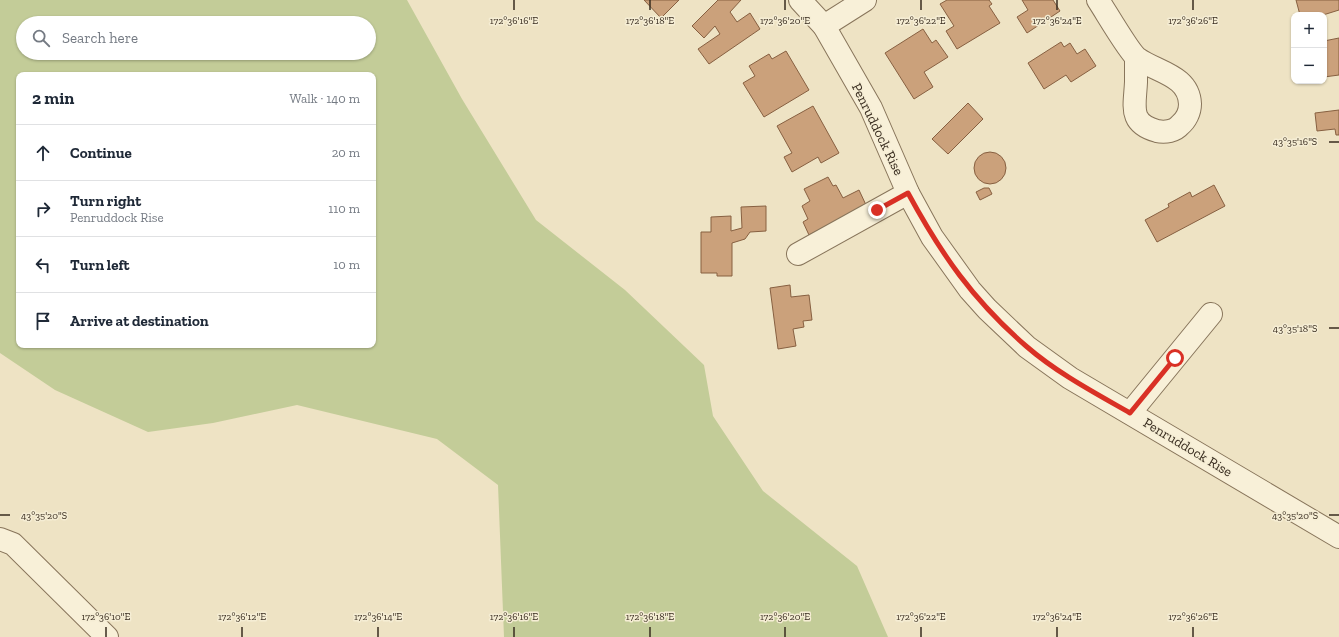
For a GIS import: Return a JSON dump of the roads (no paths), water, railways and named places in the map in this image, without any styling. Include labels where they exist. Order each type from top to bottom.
[{"type":"street","name":"Penruddock Rise","points":[[800,0],[824,26],[871,108],[908,193],[932,237],[970,290],[987,309],[1033,351],[1070,378],[1339,537]]},
{"type":"street","points":[[824,26],[865,0]]},
{"type":"street","points":[[1098,0],[1136,58]]},
{"type":"street","points":[[798,254],[908,193]]},
{"type":"street","points":[[1130,413],[1211,314]]},
{"type":"street","points":[[0,539],[13,544],[107,637]]}]
